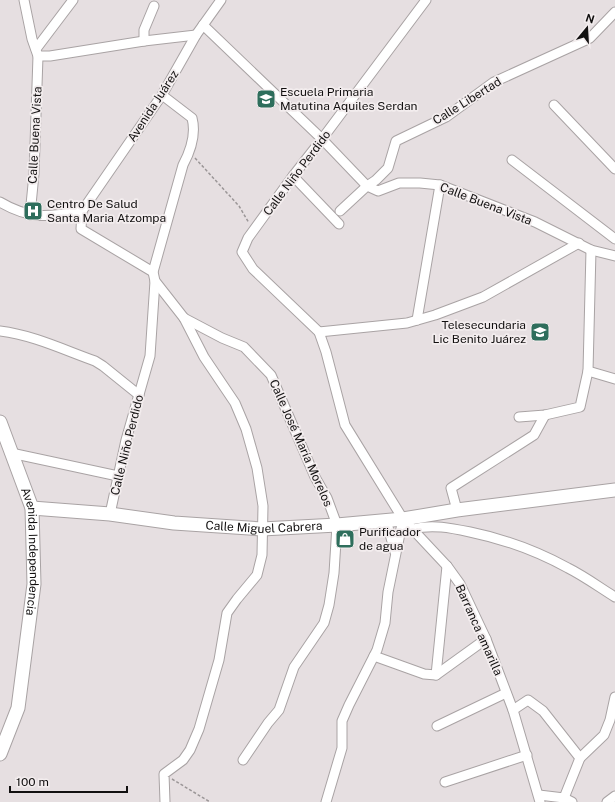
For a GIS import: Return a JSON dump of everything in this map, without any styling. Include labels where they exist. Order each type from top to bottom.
[{"type":"street","name":"Calle Buena Vista","points":[[24,0],[32,39],[37,52],[34,174],[30,215]]},
{"type":"street","points":[[73,0],[37,52],[50,56],[144,41],[196,35]]},
{"type":"street","name":"Avenida Juárez","points":[[82,210],[162,95],[196,35],[221,0]]},
{"type":"street","name":"Calle Niño Perdido","points":[[319,332],[253,269],[242,252],[248,238],[293,176],[426,0]]},
{"type":"street","points":[[144,41],[144,30],[154,6]]},
{"type":"street","name":"Calle Libertad","points":[[340,211],[388,168],[396,141],[446,117],[494,82],[590,38],[615,12]]},
{"type":"street","points":[[203,25],[322,139],[367,186]]},
{"type":"street","name":"Calle Niño Perdido","points":[[110,514],[126,440],[150,356],[154,277],[183,165],[190,152],[194,126],[192,118],[162,95]]},
{"type":"street","points":[[554,105],[615,169]]},
{"type":"street","points":[[512,160],[615,239]]},
{"type":"street","points":[[293,176],[339,224]]},
{"type":"street","name":"Calle Buena Vista","points":[[367,186],[378,191],[399,183],[440,185],[534,222],[591,250],[615,256]]},
{"type":"street","points":[[417,320],[440,185]]},
{"type":"street","points":[[0,202],[9,208],[30,215],[56,216],[82,210],[81,229],[154,277],[184,318],[204,357],[234,403],[246,429],[257,468],[263,506],[262,555],[257,575],[227,613],[219,660],[199,728],[190,750],[183,760],[164,774],[165,802]]},
{"type":"street","points":[[319,332],[407,323],[435,315],[483,297],[579,243]]},
{"type":"street","points":[[519,417],[545,415],[580,407],[588,371],[591,250]]},
{"type":"street","name":"Calle José María Morelos","points":[[184,318],[222,338],[244,347],[271,375],[315,477],[327,498],[337,525],[334,574],[324,624],[294,667],[279,710],[268,723],[243,760]]},
{"type":"street","points":[[0,331],[14,333],[30,338],[95,361],[139,395]]},
{"type":"street","name":"Barranca amarilla","points":[[319,332],[326,352],[345,425],[403,519],[447,566],[460,584],[486,640],[513,710],[539,799]]},
{"type":"street","points":[[588,371],[615,379]]},
{"type":"street","points":[[457,510],[451,488],[534,435],[545,415]]},
{"type":"street","name":"Avenida Independencia","points":[[0,422],[32,508],[34,584],[18,708],[0,754]]},
{"type":"street","points":[[11,454],[118,476]]},
{"type":"street","name":"Calle Miguel Cabrera","points":[[32,508],[110,514],[174,523],[262,529],[337,525],[403,519],[457,510],[615,490]]},
{"type":"street","points":[[326,802],[342,748],[342,721],[378,650],[385,623],[388,592],[403,519]]},
{"type":"street","points":[[386,520],[396,552]]},
{"type":"street","points":[[412,529],[422,527],[447,527],[486,535],[528,549],[569,568],[615,597]]},
{"type":"street","points":[[436,675],[447,566]]},
{"type":"street","points":[[374,656],[424,674],[436,675],[486,640]]},
{"type":"street","points":[[437,726],[506,693]]},
{"type":"street","points":[[564,798],[580,758],[604,735],[610,720],[615,697]]},
{"type":"street","points":[[513,710],[528,700],[543,711],[580,758]]},
{"type":"street","points":[[445,782],[527,756]]},
{"type":"street","points":[[607,802],[615,796]]},
{"type":"street","points":[[539,799],[564,798],[572,802]]},
{"type":"path","points":[[190,152],[239,206],[254,231]]},
{"type":"path","points":[[164,774],[210,802]]},
{"type":"place","name":"Escuela Primaria Matutina Aquiles Serdan","points":[[266,99]]},
{"type":"place","name":"Centro De Salud Santa Maria Atzompa","points":[[33,211]]},
{"type":"place","name":"Telesecundaria Lic Benito Juárez","points":[[540,332]]},
{"type":"place","name":"Purificador de agua","points":[[345,539]]}]
